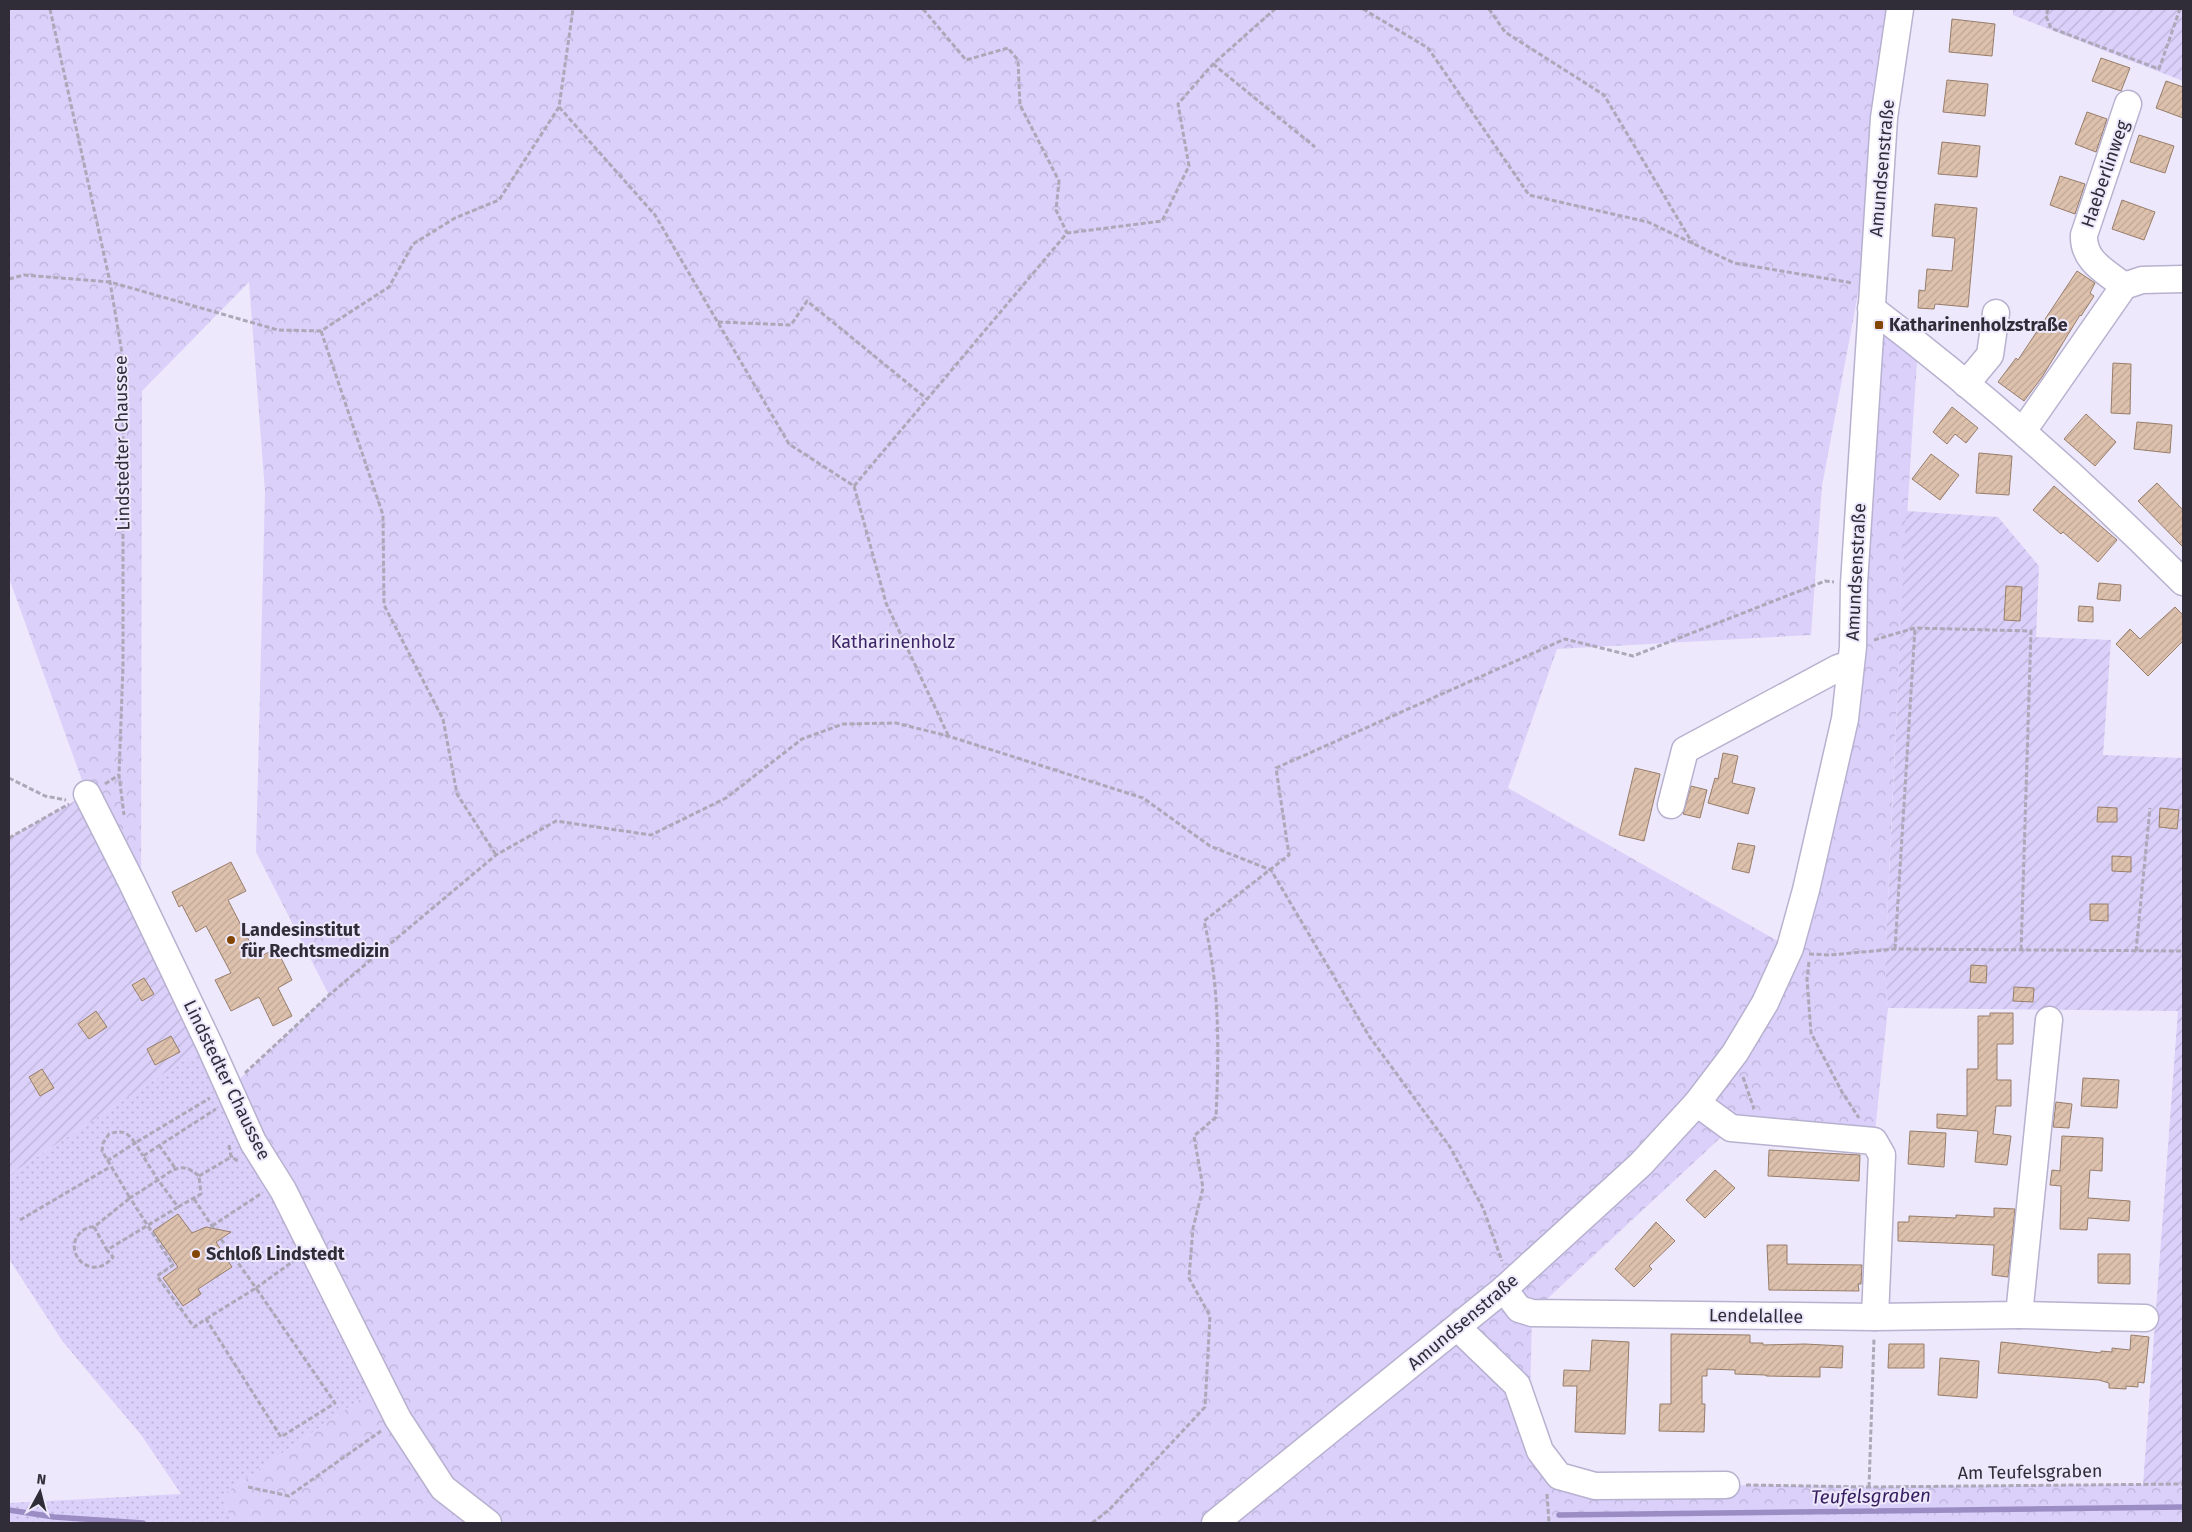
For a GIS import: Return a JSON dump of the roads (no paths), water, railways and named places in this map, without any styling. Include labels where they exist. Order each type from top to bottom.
[{"type":"street","name":"Amundsenstraße","points":[[1215,1523],[1458,1328],[1641,1164],[1696,1103],[1735,1053],[1800,951],[1818,844],[1845,719],[1852,656],[1854,584],[1884,118],[1900,9]]},
{"type":"street","name":"Haeberlinweg","points":[[2124,286],[2088,257],[2084,247],[2084,236],[2128,104]]},
{"type":"street","points":[[2023,432],[2124,286],[2142,280],[2183,279]]},
{"type":"street","points":[[1872,297],[1966,384],[2111,510],[2183,582]]},
{"type":"street","points":[[1966,384],[1990,355],[1996,313]]},
{"type":"street","points":[[1670,805],[1685,750],[1838,668],[1852,656]]},
{"type":"street","name":"Lindstedter Chaussee","points":[[81,798],[141,901],[253,1142],[283,1190],[398,1419],[443,1488],[488,1523]]},
{"type":"street","points":[[2019,1315],[2049,1020]]},
{"type":"street","points":[[1696,1103],[1731,1128],[1874,1141],[1882,1154],[1875,1317]]},
{"type":"street","name":"Lendelallee","points":[[1508,1285],[1520,1309],[1532,1313],[1875,1317],[2019,1315],[2145,1318]]},
{"type":"street","points":[[1458,1328],[1517,1385],[1540,1451],[1559,1476],[1595,1486],[1726,1485]]},
{"type":"waterway","name":"Teufelsgraben","points":[[1559,1515],[2183,1507]]},
{"type":"waterway","points":[[9,1510],[54,1517],[143,1523]]},
{"type":"place","name":"Katharinenholzstraße","points":[[1879,325]]},
{"type":"place","name":"Landesinstitut für Rechtsmedizin","points":[[231,940]]},
{"type":"place","name":"Schloß Lindstedt","points":[[196,1254]]},
{"type":"park label","name":"Katharinenholz","points":[[893,642]]}]
